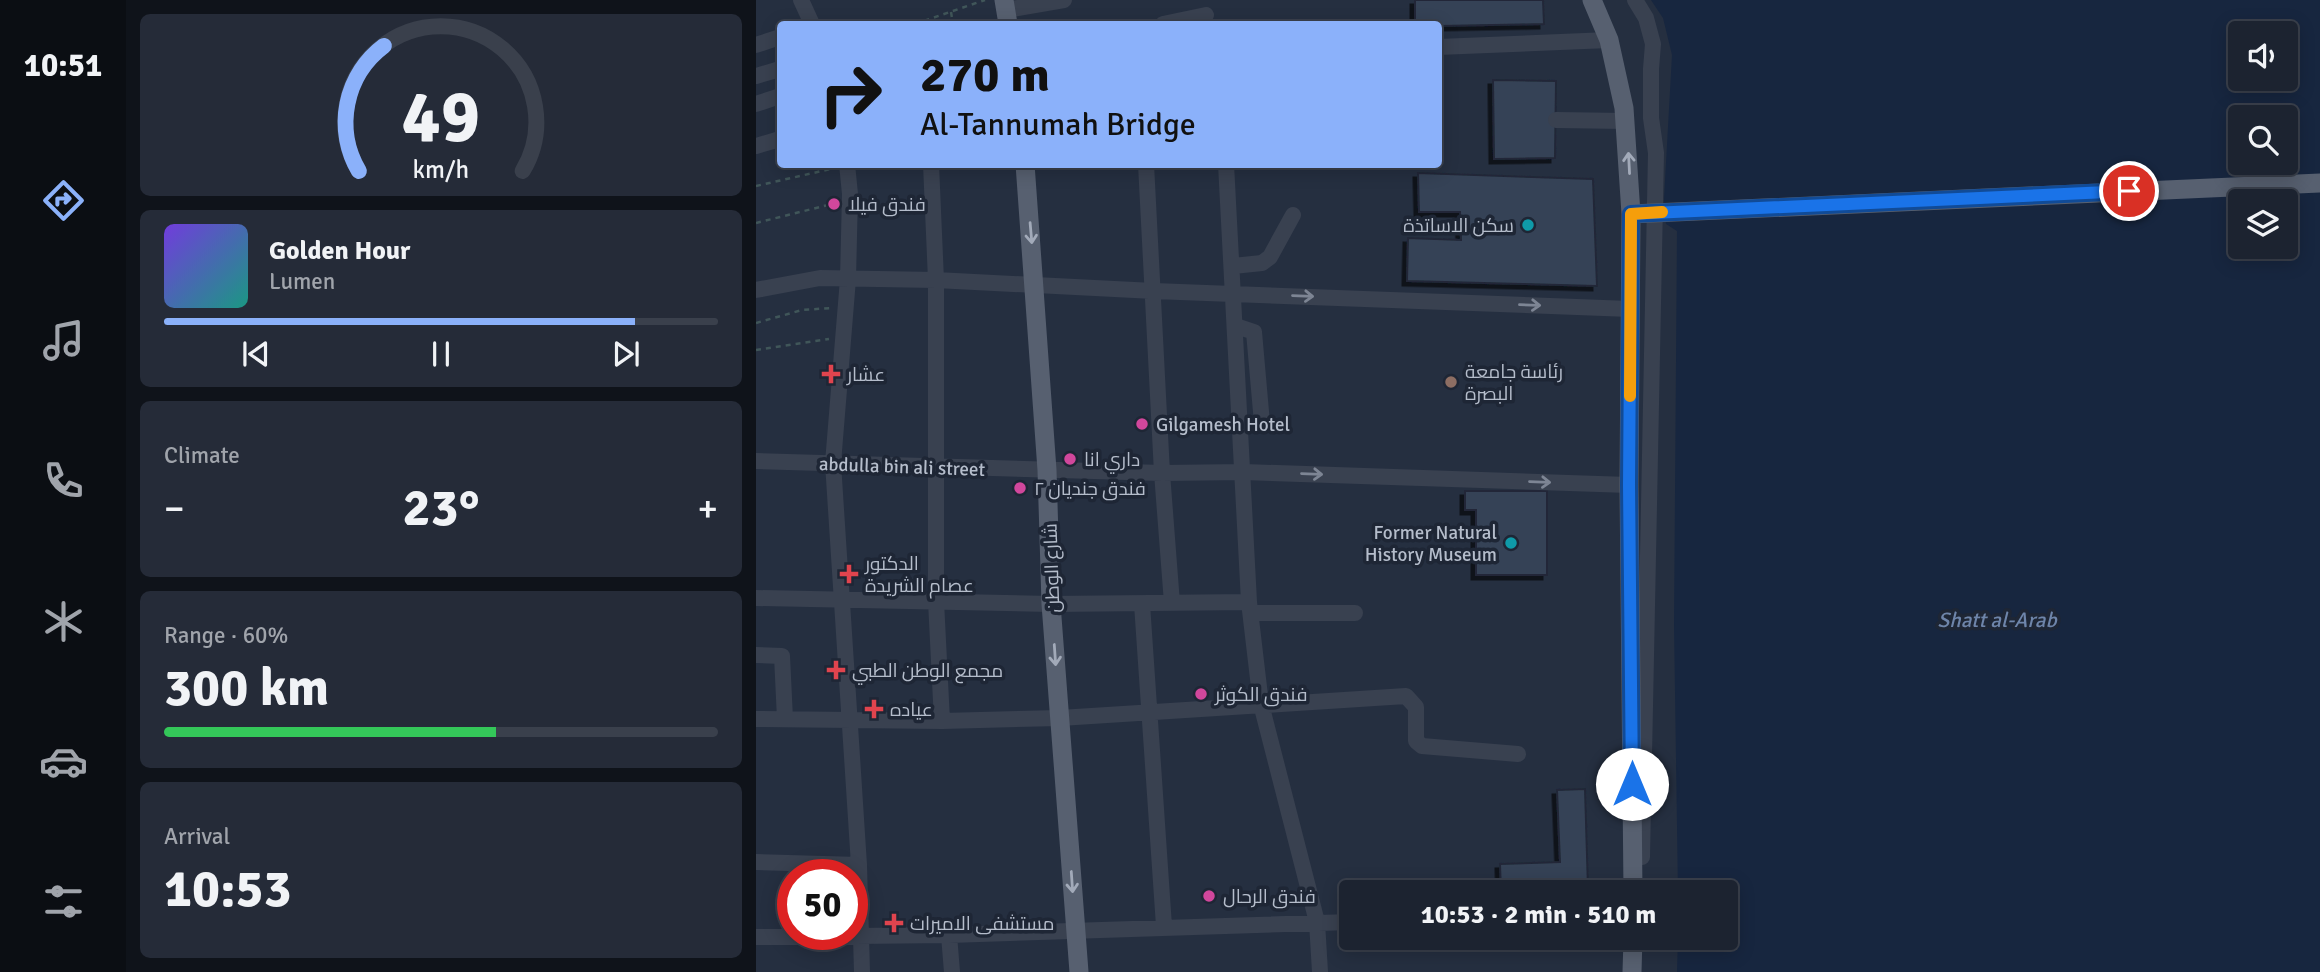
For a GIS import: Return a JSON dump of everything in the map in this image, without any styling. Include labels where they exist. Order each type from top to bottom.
[{"type":"main road","points":[[1592,0],[1609,40],[1625,121],[1631,214],[1629,485],[1633,880]]},
{"type":"main road","name":"شارع الوطن","points":[[1025,168],[1047,470],[1051,604],[1079,972]]},
{"type":"main road","points":[[1631,214],[2320,183]]},
{"type":"main road","points":[[1632,972],[1633,950]]},
{"type":"street","points":[[801,0],[811,21]]},
{"type":"street","points":[[1006,11],[1064,0]]},
{"type":"street","points":[[1635,0],[1646,18],[1653,44],[1651,118],[1656,163],[1641,880]]},
{"type":"street","points":[[1175,21],[1206,13]]},
{"type":"street","points":[[756,45],[777,38]]},
{"type":"street","points":[[1442,47],[1609,40]]},
{"type":"street","points":[[756,76],[777,70]]},
{"type":"street","points":[[756,104],[777,97]]},
{"type":"street","points":[[1556,120],[1625,121]]},
{"type":"street","points":[[756,146],[777,140]]},
{"type":"street","points":[[847,168],[848,279],[833,463],[859,859]]},
{"type":"street","points":[[931,168],[936,280],[936,601],[942,721]]},
{"type":"street","points":[[1146,168],[1162,473],[1172,603]]},
{"type":"street","points":[[1226,168],[1250,607],[1261,704],[1317,922],[1320,972]]},
{"type":"street","points":[[1233,266],[1262,263],[1270,257],[1293,215]]},
{"type":"street","points":[[756,289],[820,278],[936,280],[1630,309]]},
{"type":"street","points":[[1236,326],[1254,332],[1262,423]]},
{"type":"street","name":"abdulla bin ali street","points":[[757,459],[937,467],[1162,473],[1244,472],[1629,485]]},
{"type":"street","points":[[756,598],[1051,604],[1172,603],[1355,613]]},
{"type":"street","points":[[1142,604],[1164,926]]},
{"type":"street","points":[[756,655],[782,656],[785,719]]},
{"type":"street","points":[[756,719],[942,721],[1060,718],[1406,696],[1416,707],[1416,741],[1422,746],[1518,754]]},
{"type":"street","points":[[756,862],[777,863]]},
{"type":"street","points":[[868,935],[949,935],[1339,922]]},
{"type":"street","points":[[949,935],[952,972]]},
{"type":"street","points":[[756,937],[777,937]]},
{"type":"street","points":[[862,950],[862,972]]},
{"type":"street","points":[[1640,950],[1640,972]]},
{"type":"path","points":[[924,21],[985,0]]},
{"type":"path","points":[[951,12],[952,21]]},
{"type":"path","points":[[756,187],[835,168]]},
{"type":"path","points":[[756,223],[849,200]]},
{"type":"path","points":[[756,323],[802,310],[824,307],[845,309]]},
{"type":"path","points":[[756,350],[842,337]]},
{"type":"water","name":"Shatt al-Arab","points":[[1651,0],[2320,0],[2320,972],[1677,972],[1678,950],[1738,950],[1738,880],[1678,880],[1674,625],[1677,231],[1666,224],[1664,199],[1672,55],[1663,18]]},
{"type":"building","points":[[1415,0],[1543,0],[1544,24],[1442,26],[1442,21],[1415,21]]},
{"type":"building","points":[[1493,80],[1556,81],[1555,158],[1494,159]]},
{"type":"building","name":"سكن الاساتذة","points":[[1418,173],[1593,179],[1597,286],[1407,281],[1408,238],[1461,240],[1460,212],[1419,212]]},
{"type":"building","name":"Former Natural History Museum","points":[[1465,491],[1547,491],[1547,575],[1476,575],[1476,510],[1465,510]]},
{"type":"building","points":[[1585,789],[1588,880],[1501,880],[1500,864],[1560,862],[1557,790]]},
{"type":"slow traffic","points":[[1630,396],[1631,214],[1662,212]]},
{"type":"place","name":"فندق فيلا","points":[[834,204]]},
{"type":"place","name":"سكن الاساتذة","points":[[1528,225]]},
{"type":"place","name":"عشار","points":[[831,374]]},
{"type":"place","name":"رئاسة جامعة البصرة","points":[[1451,382]]},
{"type":"place","name":"Gilgamesh Hotel","points":[[1142,424]]},
{"type":"place","name":"داري انا","points":[[1070,459]]},
{"type":"place","name":"فندق جنديان ٢","points":[[1020,488]]},
{"type":"place","name":"Former Natural History Museum","points":[[1511,543]]},
{"type":"place","name":"الدكتور عصام الشريدة","points":[[849,574]]},
{"type":"place","name":"مجمع الوطن الطبي","points":[[836,670]]},
{"type":"place","name":"فندق الكوثر","points":[[1201,694]]},
{"type":"place","name":"عياده","points":[[874,709]]},
{"type":"place","name":"فندق الرحال","points":[[1209,896]]},
{"type":"place","name":"مستشفى الاميرات","points":[[894,923]]},
{"type":"route","points":[[1632,784],[1629,485],[1631,214],[2129,191]]}]
